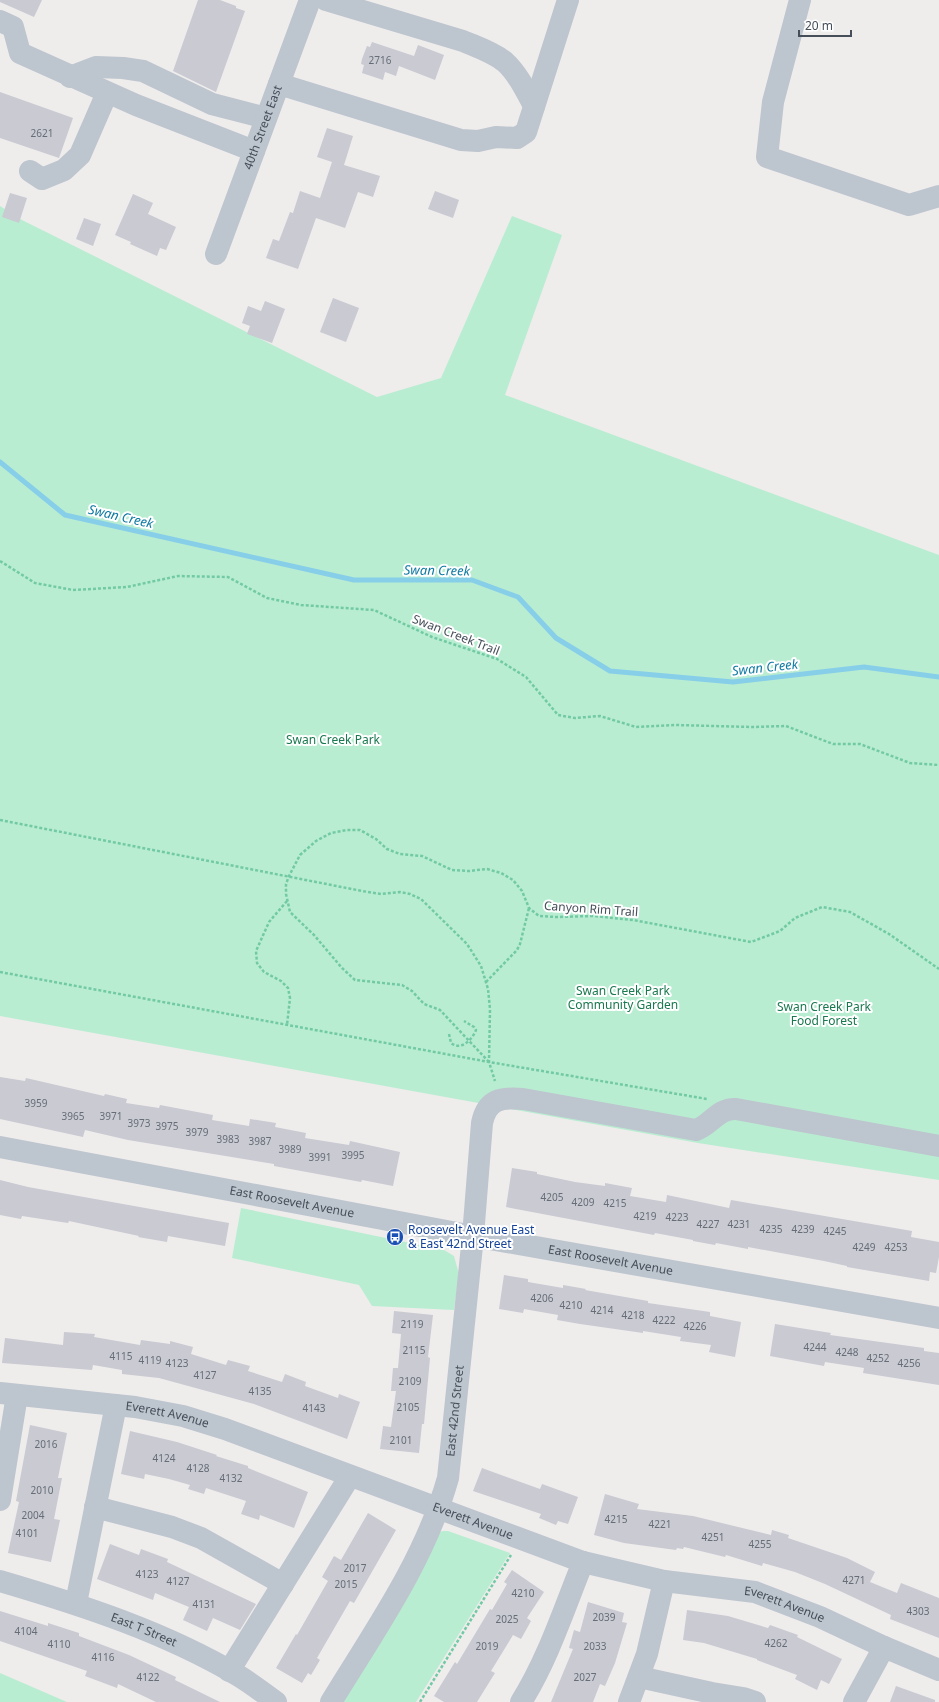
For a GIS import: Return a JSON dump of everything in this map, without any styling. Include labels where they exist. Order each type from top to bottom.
[{"type":"street","name":"40th Street East","points":[[216,254],[310,0]]},
{"type":"street","points":[[326,0],[483,49],[504,62],[523,85],[534,106]]},
{"type":"street","points":[[279,84],[461,140],[478,141],[496,137],[517,138],[526,132],[568,0]]},
{"type":"street","points":[[800,0],[774,102],[768,157],[909,205],[939,196]]},
{"type":"street","points":[[0,21],[13,27],[20,53],[70,77],[254,151]]},
{"type":"street","points":[[70,77],[96,67],[123,68],[143,71],[212,104],[266,118]]},
{"type":"street","points":[[30,171],[42,179],[64,170],[80,155],[107,92]]},
{"type":"street","name":"East 42nd Street","points":[[331,1702],[404,1584],[440,1509],[448,1478],[473,1236],[482,1123],[486,1111],[490,1105],[500,1099],[523,1099],[692,1130],[700,1129],[715,1116],[728,1109],[736,1109]]},
{"type":"street","points":[[736,1109],[939,1146]]},
{"type":"street","name":"East Roosevelt Avenue","points":[[0,1147],[473,1236],[939,1318]]},
{"type":"street","points":[[0,1500],[8,1394]]},
{"type":"street","name":"Everett Avenue","points":[[8,1394],[135,1407],[183,1416],[225,1429],[583,1562],[664,1581],[755,1592],[820,1617],[884,1647],[939,1670]]},
{"type":"street","points":[[76,1603],[116,1405]]},
{"type":"street","points":[[229,1671],[350,1476]]},
{"type":"street","points":[[95,1507],[172,1527],[201,1538],[283,1584]]},
{"type":"street","points":[[521,1702],[532,1684],[583,1562]]},
{"type":"street","name":"East T Street","points":[[0,1581],[76,1603],[168,1639],[229,1671],[276,1702]]},
{"type":"street","points":[[629,1702],[648,1654],[664,1581]]},
{"type":"street","points":[[854,1702],[884,1647]]},
{"type":"street","points":[[639,1677],[746,1701]]},
{"type":"path","name":"Swan Creek Trail","points":[[0,561],[35,583],[73,590],[127,587],[178,576],[228,577],[267,598],[302,605],[374,610],[432,637],[497,659],[526,678],[558,715],[575,718],[600,716],[636,727],[674,725],[754,727],[786,726],[833,744],[860,744],[910,763],[939,765]]},
{"type":"path","points":[[0,820],[362,891],[381,894],[400,892],[410,894],[421,899],[467,944],[481,966],[486,982],[490,1009],[489,1062]]},
{"type":"path","name":"Canyon Rim Trail","points":[[289,876],[300,855],[316,841],[331,833],[347,830],[360,830],[376,839],[387,848],[400,854],[422,856],[452,870],[468,871],[487,869],[502,873],[513,880],[522,891],[530,908],[539,916],[594,916],[633,920],[751,942],[780,931],[795,918],[822,907],[850,912],[889,934],[939,970]]},
{"type":"path","points":[[289,876],[286,884],[287,901],[290,912],[314,935],[348,975],[355,980],[402,985],[412,991],[424,1004],[440,1010],[489,1062]]},
{"type":"path","points":[[287,901],[270,922],[256,951],[257,963],[261,968],[288,988],[290,998],[287,1025]]},
{"type":"path","points":[[486,982],[517,950],[530,908]]},
{"type":"path","points":[[0,972],[489,1062],[713,1100],[736,1109]]},
{"type":"path","points":[[449,1034],[451,1044],[457,1047],[474,1037],[476,1030],[464,1021]]},
{"type":"path","points":[[420,1702],[521,1539]]},
{"type":"green space","name":"Swan Creek Park","points":[[0,206],[22,220],[377,397],[441,378],[512,216],[562,235],[505,395],[939,555],[939,1180],[698,1143],[0,1016]]},
{"type":"green space","points":[[241,1208],[444,1250],[454,1256],[459,1274],[454,1310],[372,1306],[359,1285],[232,1258]]},
{"type":"green space","points":[[448,1531],[510,1553],[416,1702],[338,1702],[436,1533]]},
{"type":"green space","points":[[0,1673],[67,1702],[0,1702]]},
{"type":"building","points":[[0,0],[42,0],[34,17],[0,2]]},
{"type":"building","points":[[198,0],[220,0],[245,11],[216,92],[173,71]]},
{"type":"building","points":[[372,42],[414,56],[418,45],[444,55],[435,80],[399,66],[396,76],[385,72],[383,80],[362,73],[364,65],[361,64],[362,59],[367,46],[370,47]]},
{"type":"building","points":[[0,92],[73,118],[59,158],[0,138]]},
{"type":"building","points":[[327,128],[353,136],[344,165],[380,176],[373,197],[358,192],[345,228],[316,218],[298,269],[266,258],[273,239],[279,241],[290,212],[293,213],[300,191],[320,198],[332,162],[317,157]]},
{"type":"building","points":[[435,191],[459,200],[453,218],[428,209]]},
{"type":"building","points":[[10,193],[27,198],[19,223],[2,217]]},
{"type":"building","points":[[133,194],[153,203],[148,214],[176,227],[166,250],[160,248],[157,256],[130,244],[131,242],[115,235]]},
{"type":"building","points":[[84,218],[101,224],[93,246],[76,239]]},
{"type":"building","points":[[333,298],[359,308],[346,342],[320,332]]},
{"type":"building","points":[[265,301],[285,309],[272,343],[247,334],[250,326],[242,323],[248,306],[261,311]]},
{"type":"building","points":[[0,1077],[25,1081],[26,1078],[104,1096],[105,1094],[127,1099],[126,1103],[159,1108],[160,1105],[213,1115],[212,1120],[249,1126],[250,1119],[276,1123],[275,1127],[306,1133],[305,1138],[349,1145],[350,1141],[400,1152],[393,1186],[362,1180],[361,1182],[274,1166],[274,1164],[128,1140],[85,1130],[83,1137],[0,1119]]},
{"type":"building","points":[[512,1168],[537,1172],[537,1174],[575,1182],[605,1186],[605,1183],[632,1188],[630,1196],[666,1202],[667,1195],[729,1208],[731,1200],[912,1231],[911,1237],[939,1242],[939,1257],[936,1273],[930,1272],[929,1281],[847,1267],[824,1261],[748,1247],[748,1249],[716,1243],[715,1245],[655,1233],[654,1235],[506,1207]]},
{"type":"building","points":[[0,1180],[28,1187],[229,1223],[225,1246],[168,1236],[167,1242],[69,1221],[68,1223],[22,1216],[21,1219],[0,1215]]},
{"type":"building","points":[[504,1275],[528,1279],[528,1282],[563,1288],[563,1285],[648,1301],[648,1303],[710,1312],[710,1316],[741,1322],[735,1357],[709,1352],[711,1345],[680,1341],[681,1337],[557,1320],[558,1315],[524,1309],[523,1313],[499,1309]]},
{"type":"building","points":[[394,1311],[433,1315],[428,1357],[430,1358],[424,1424],[422,1424],[419,1453],[380,1449],[383,1426],[391,1427],[396,1391],[391,1391],[393,1368],[398,1368],[401,1334],[392,1333]]},
{"type":"building","points":[[775,1324],[831,1333],[830,1335],[924,1348],[924,1351],[939,1353],[939,1385],[863,1373],[864,1368],[825,1362],[824,1366],[770,1356]]},
{"type":"building","points":[[64,1332],[95,1334],[94,1337],[140,1345],[141,1340],[170,1344],[170,1341],[193,1347],[191,1354],[226,1365],[228,1360],[250,1366],[248,1371],[282,1382],[285,1374],[306,1382],[305,1386],[338,1398],[339,1394],[360,1402],[347,1439],[254,1404],[159,1378],[122,1374],[122,1370],[93,1365],[92,1370],[2,1363],[5,1338],[63,1345]]},
{"type":"building","points":[[30,1425],[67,1433],[58,1478],[62,1478],[54,1519],[60,1520],[51,1562],[8,1553],[19,1502],[16,1501]]},
{"type":"building","points":[[130,1431],[177,1442],[217,1455],[216,1456],[248,1466],[248,1468],[308,1492],[294,1528],[260,1515],[259,1520],[241,1514],[246,1501],[206,1488],[204,1494],[188,1489],[190,1485],[169,1479],[145,1474],[144,1479],[121,1474]]},
{"type":"building","points":[[482,1468],[540,1489],[542,1484],[578,1497],[568,1524],[558,1521],[556,1525],[539,1518],[541,1514],[473,1491]]},
{"type":"building","points":[[605,1494],[639,1504],[637,1509],[693,1516],[771,1535],[772,1530],[789,1535],[788,1538],[847,1558],[875,1572],[870,1582],[897,1593],[901,1583],[939,1598],[939,1638],[890,1619],[891,1615],[825,1584],[795,1572],[763,1563],[762,1566],[726,1555],[725,1557],[684,1547],[683,1549],[677,1548],[676,1550],[624,1543],[594,1535]]},
{"type":"building","points":[[368,1513],[396,1530],[354,1603],[350,1601],[317,1658],[320,1660],[311,1675],[308,1673],[302,1683],[276,1668],[328,1581],[322,1577],[334,1556],[341,1560]]},
{"type":"building","points":[[110,1544],[139,1555],[141,1549],[168,1559],[167,1562],[256,1604],[240,1630],[213,1618],[207,1631],[183,1620],[189,1607],[155,1593],[153,1600],[97,1579]]},
{"type":"building","points":[[512,1570],[544,1592],[527,1618],[531,1621],[521,1639],[513,1635],[491,1671],[495,1673],[477,1702],[444,1702],[434,1696],[455,1662],[457,1664],[490,1609],[492,1610],[507,1584],[504,1582]]},
{"type":"building","points":[[588,1602],[624,1613],[622,1622],[627,1623],[615,1663],[605,1686],[600,1684],[593,1702],[551,1702],[573,1649],[569,1648],[574,1630],[580,1632]]},
{"type":"building","points":[[687,1610],[728,1616],[768,1628],[770,1625],[798,1635],[797,1637],[842,1659],[829,1684],[821,1680],[817,1690],[795,1679],[797,1675],[757,1659],[704,1643],[683,1640]]},
{"type":"building","points":[[0,1611],[48,1626],[48,1623],[79,1633],[79,1636],[129,1655],[176,1677],[175,1680],[220,1702],[156,1702],[118,1684],[117,1688],[85,1676],[87,1671],[0,1641]]},
{"type":"building","points":[[896,1686],[935,1700],[935,1702],[890,1702]]},
{"type":"waterway","name":"Swan Creek","points":[[0,462],[65,515],[354,580],[472,580],[518,597],[556,638],[610,671],[733,682],[864,667],[939,677]]},
{"type":"place","name":"Roosevelt Avenue East & East 42nd Street","points":[[395,1237]]},
{"type":"park label","name":"Swan Creek Park Community Garden","points":[[623,998]]},
{"type":"park label","name":"Swan Creek Park Food Forest","points":[[824,1014]]}]
